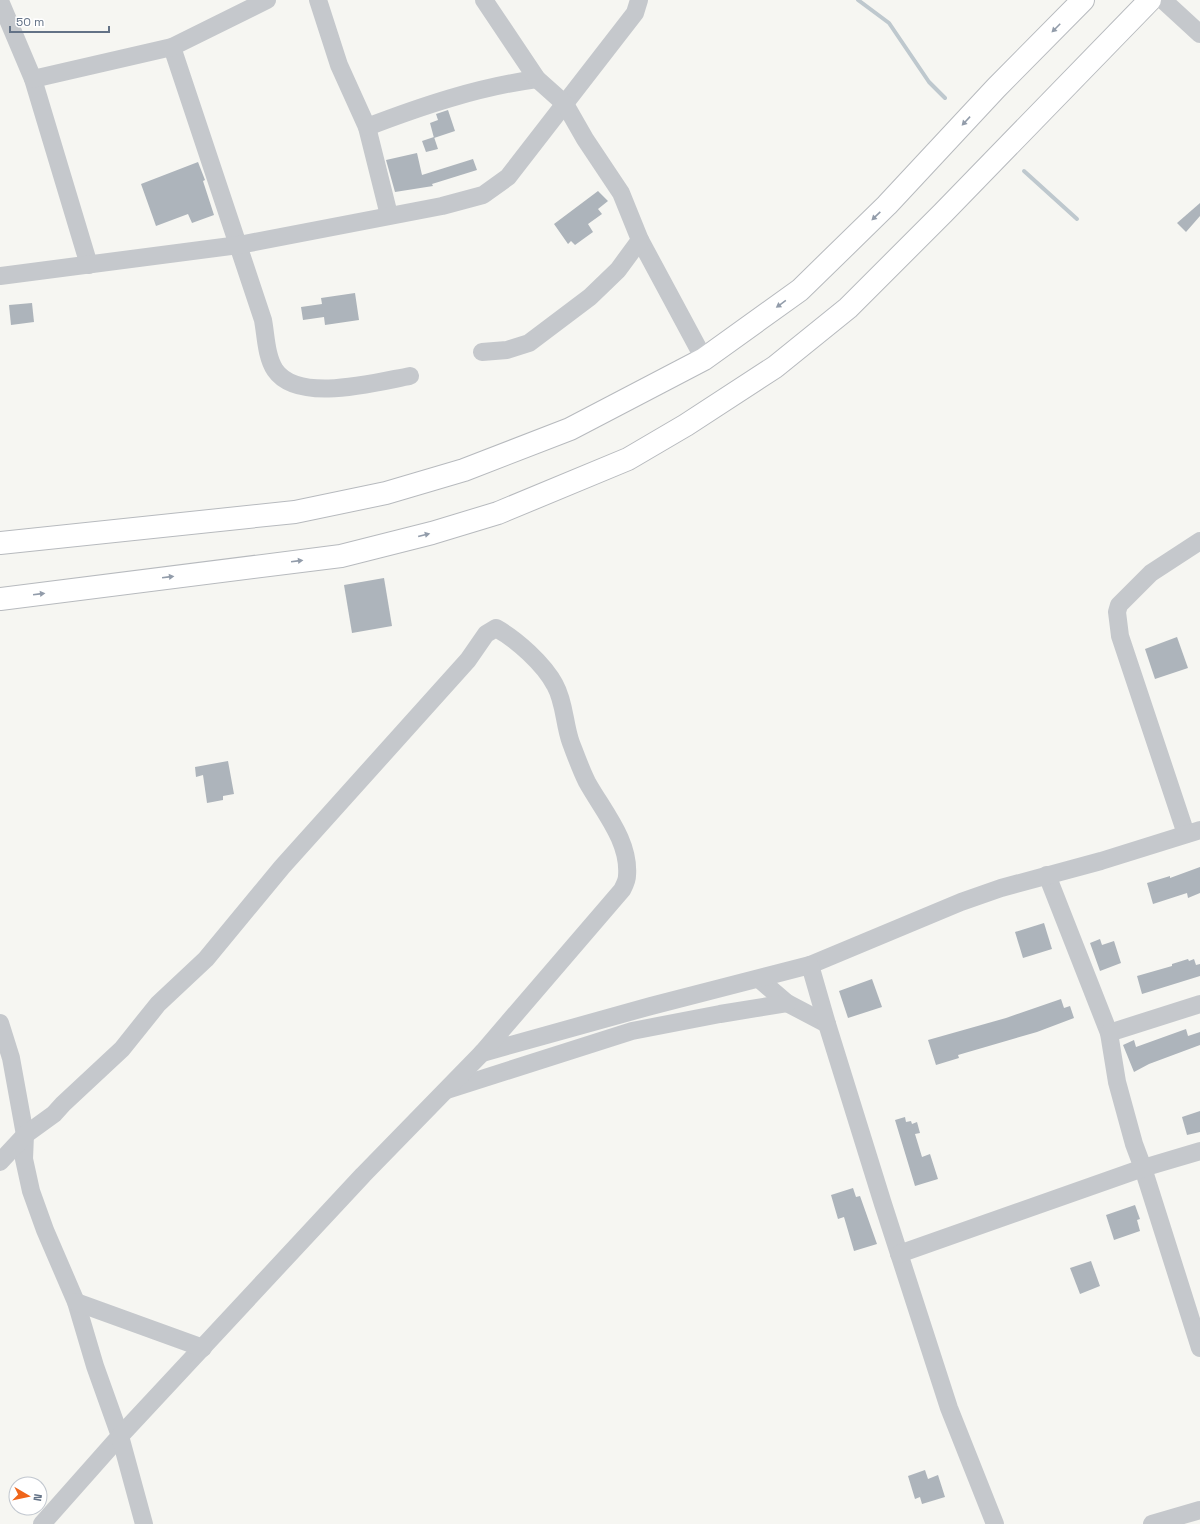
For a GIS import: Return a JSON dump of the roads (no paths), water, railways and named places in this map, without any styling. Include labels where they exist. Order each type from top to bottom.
[{"type":"highway","points":[[0,543],[295,512],[386,493],[464,470],[570,429],[704,359],[800,290],[887,205],[996,88],[1083,0]]},
{"type":"highway","points":[[0,598],[341,556],[432,533],[498,513],[628,459],[686,425],[775,366],[848,308],[943,213],[1150,0]]},
{"type":"street","points":[[33,79],[172,47],[267,0]]},
{"type":"street","points":[[318,0],[339,64],[367,127],[389,215]]},
{"type":"street","points":[[484,0],[537,79],[565,104],[585,139],[621,193],[640,240],[704,359]]},
{"type":"street","points":[[0,276],[239,245],[442,206],[483,195],[508,177],[636,13],[639,0]]},
{"type":"street","points":[[1163,0],[1200,34]]},
{"type":"street","points":[[0,1],[33,79],[89,265]]},
{"type":"street","points":[[172,47],[239,245],[263,320],[270,361],[276,371],[290,383],[317,390],[374,383],[410,376]]},
{"type":"street","points":[[367,127],[424,105],[505,83],[537,79]]},
{"type":"street","points":[[482,352],[507,350],[529,343],[590,298],[618,270],[640,240]]},
{"type":"street","points":[[482,1053],[810,965],[961,902],[1193,832],[1120,636],[1117,612],[1119,605],[1151,572],[1200,541]]},
{"type":"street","points":[[0,1162],[25,1135],[54,1114],[122,1049],[158,1004],[206,959],[282,866],[468,660],[486,634],[496,628],[510,636],[538,664],[555,685],[563,707],[570,741],[587,781],[620,838],[627,866],[628,878],[622,890],[482,1053],[363,1174],[120,1436],[42,1524]]},
{"type":"street","points":[[1047,875],[1109,1033],[1117,1082],[1134,1144],[1200,1348]]},
{"type":"street","points":[[810,965],[899,1254],[949,1408],[995,1524]]},
{"type":"street","points":[[759,979],[787,1003],[827,1024]]},
{"type":"street","points":[[445,1090],[604,1039],[720,1014],[787,1003]]},
{"type":"street","points":[[1109,1033],[1200,1004]]},
{"type":"street","points":[[604,1039],[608,1018]]},
{"type":"street","points":[[0,1023],[11,1058],[25,1135],[24,1158],[31,1192],[45,1230],[76,1302],[95,1366],[120,1436],[144,1524]]},
{"type":"street","points":[[899,1254],[1143,1168],[1200,1151]]},
{"type":"street","points":[[76,1302],[203,1348]]},
{"type":"street","points":[[1152,1524],[1200,1510]]},
{"type":"waterway","points":[[858,0],[889,23],[929,82],[945,98]]},
{"type":"waterway","points":[[1024,171],[1077,219]]}]
